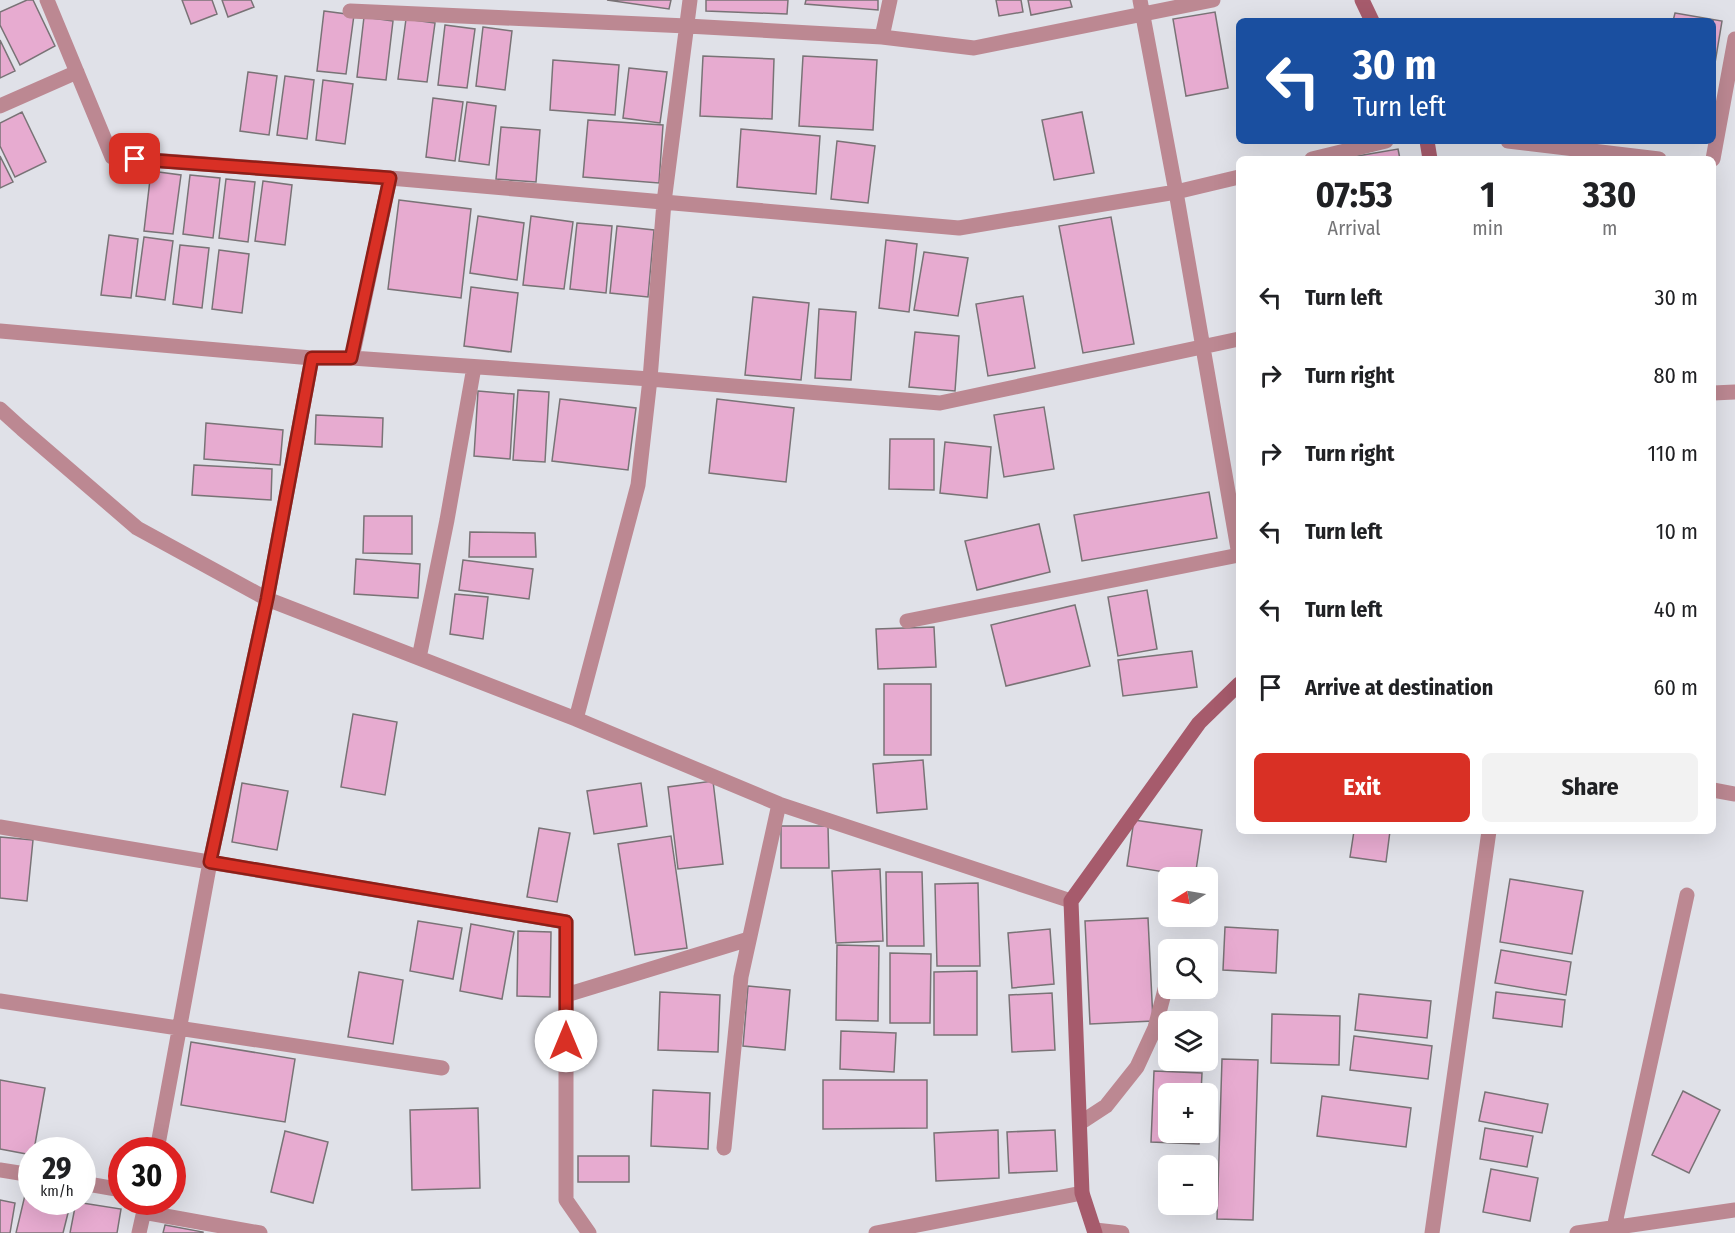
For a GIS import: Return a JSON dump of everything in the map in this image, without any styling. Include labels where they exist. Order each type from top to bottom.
[{"type":"street","points":[[47,0],[112,157],[390,178],[959,228],[1176,192],[1236,178]]},
{"type":"street","points":[[576,719],[638,485],[650,379],[664,202],[690,0]]},
{"type":"street","points":[[882,37],[890,0]]},
{"type":"street","points":[[350,11],[882,37],[974,48],[1141,7],[1213,0]]},
{"type":"street","points":[[1362,0],[1371,18]]},
{"type":"street","points":[[1141,7],[1176,192],[1236,538]]},
{"type":"street","points":[[1716,143],[1735,39]]},
{"type":"street","points":[[0,106],[77,72]]},
{"type":"street","points":[[1324,156],[1374,144]]},
{"type":"street","points":[[1533,144],[1634,156]]},
{"type":"street","points":[[351,358],[390,178]]},
{"type":"street","points":[[0,331],[312,358],[351,358],[650,379],[940,403],[1236,340]]},
{"type":"street","points":[[159,1137],[210,862],[267,599],[312,358]]},
{"type":"street","points":[[419,658],[447,520],[474,367]]},
{"type":"street","points":[[1716,393],[1735,392]]},
{"type":"street","points":[[0,409],[137,528],[267,599],[576,719],[779,804],[1071,901]]},
{"type":"street","points":[[907,621],[1236,556]]},
{"type":"street","points":[[1122,1233],[1095,1232],[1082,1193],[1071,901],[1198,723],[1236,687]]},
{"type":"street","points":[[1716,791],[1735,794]]},
{"type":"street","points":[[724,1148],[741,977],[779,804]]},
{"type":"street","points":[[0,827],[566,922],[566,1200],[589,1233]]},
{"type":"street","points":[[1432,1233],[1489,834]]},
{"type":"street","points":[[1614,1228],[1687,895]]},
{"type":"street","points":[[566,995],[749,939]]},
{"type":"street","points":[[1080,1123],[1106,1106],[1137,1067],[1155,1028],[1163,999]]},
{"type":"street","points":[[0,1001],[442,1068]]},
{"type":"street","points":[[0,1170],[18,1173]]},
{"type":"street","points":[[876,1233],[1082,1193]]},
{"type":"street","points":[[1576,1233],[1614,1228],[1650,1228],[1735,1210]]},
{"type":"street","points":[[139,1233],[143,1215]]},
{"type":"street","points":[[180,1215],[260,1233]]},
{"type":"building","points":[[27,0],[33,0],[55,46],[20,65],[0,25],[0,12]]},
{"type":"building","points":[[182,0],[212,0],[217,14],[191,24]]},
{"type":"building","points":[[222,0],[251,0],[254,7],[228,17]]},
{"type":"building","points":[[607,0],[671,0],[669,9]]},
{"type":"building","points":[[706,0],[788,0],[787,14],[706,11]]},
{"type":"building","points":[[806,0],[878,0],[878,10],[805,4]]},
{"type":"building","points":[[996,0],[1021,0],[1023,12],[999,16]]},
{"type":"building","points":[[1028,0],[1070,0],[1072,7],[1031,15]]},
{"type":"building","points":[[324,11],[354,15],[346,74],[317,71]]},
{"type":"building","points":[[1215,12],[1228,88],[1186,96],[1173,19]]},
{"type":"building","points":[[1675,13],[1704,18],[1674,18]]},
{"type":"building","points":[[364,17],[393,21],[386,80],[357,77]]},
{"type":"building","points":[[406,19],[435,23],[427,82],[398,79]]},
{"type":"building","points":[[1716,20],[1722,21],[1716,57]]},
{"type":"building","points":[[445,25],[475,29],[467,88],[438,85]]},
{"type":"building","points":[[483,27],[512,31],[505,90],[476,86]]},
{"type":"building","points":[[0,40],[15,71],[0,78]]},
{"type":"building","points":[[703,56],[774,59],[772,119],[700,116]]},
{"type":"building","points":[[803,56],[877,60],[873,130],[799,126]]},
{"type":"building","points":[[553,60],[619,65],[615,115],[550,110]]},
{"type":"building","points":[[629,68],[667,72],[660,123],[623,118]]},
{"type":"building","points":[[248,72],[277,76],[269,135],[240,131]]},
{"type":"building","points":[[285,76],[314,80],[307,139],[277,135]]},
{"type":"building","points":[[323,80],[353,84],[345,144],[316,140]]},
{"type":"building","points":[[433,98],[463,102],[455,161],[426,157]]},
{"type":"building","points":[[467,102],[496,106],[489,165],[459,161]]},
{"type":"building","points":[[22,112],[46,162],[15,177],[0,146],[0,123]]},
{"type":"building","points":[[1082,112],[1094,173],[1054,180],[1042,120]]},
{"type":"building","points":[[588,120],[663,125],[659,183],[583,177]]},
{"type":"building","points":[[501,127],[540,130],[536,182],[496,179]]},
{"type":"building","points":[[741,129],[820,136],[816,194],[737,187]]},
{"type":"building","points":[[837,141],[875,146],[868,203],[831,199]]},
{"type":"building","points":[[1398,149],[1399,156],[1358,156]]},
{"type":"building","points":[[0,156],[13,182],[0,188]]},
{"type":"building","points":[[151,171],[181,175],[173,234],[144,231]]},
{"type":"building","points":[[190,175],[220,178],[213,238],[183,234]]},
{"type":"building","points":[[226,179],[255,182],[248,242],[219,238]]},
{"type":"building","points":[[263,181],[292,185],[285,245],[255,241]]},
{"type":"building","points":[[399,200],[471,209],[461,298],[388,289]]},
{"type":"building","points":[[478,216],[524,223],[517,280],[470,273]]},
{"type":"building","points":[[531,216],[573,222],[564,289],[523,285]]},
{"type":"building","points":[[1111,217],[1134,344],[1083,353],[1059,226]]},
{"type":"building","points":[[577,223],[612,226],[606,293],[570,289]]},
{"type":"building","points":[[617,226],[654,230],[648,297],[610,293]]},
{"type":"building","points":[[109,235],[138,239],[131,298],[101,295]]},
{"type":"building","points":[[144,237],[173,241],[165,300],[136,296]]},
{"type":"building","points":[[886,240],[917,244],[909,312],[879,308]]},
{"type":"building","points":[[180,245],[209,248],[202,308],[173,304]]},
{"type":"building","points":[[219,250],[249,254],[242,313],[212,309]]},
{"type":"building","points":[[924,252],[968,258],[958,316],[914,310]]},
{"type":"building","points":[[471,287],[518,293],[511,352],[464,346]]},
{"type":"building","points":[[1023,296],[1035,368],[988,376],[976,304]]},
{"type":"building","points":[[753,297],[809,303],[801,380],[745,375]]},
{"type":"building","points":[[819,309],[856,312],[851,380],[815,378]]},
{"type":"building","points":[[915,332],[959,336],[955,391],[909,387]]},
{"type":"building","points":[[518,390],[549,392],[545,462],[513,460]]},
{"type":"building","points":[[478,391],[514,394],[510,459],[474,456]]},
{"type":"building","points":[[560,399],[636,408],[628,470],[552,461]]},
{"type":"building","points":[[717,399],[794,408],[786,482],[709,473]]},
{"type":"building","points":[[1044,407],[1054,469],[1004,477],[994,415]]},
{"type":"building","points":[[316,415],[383,418],[382,447],[315,444]]},
{"type":"building","points":[[206,423],[283,430],[280,465],[204,459]]},
{"type":"building","points":[[890,439],[934,439],[934,490],[889,489]]},
{"type":"building","points":[[945,442],[991,447],[987,498],[940,493]]},
{"type":"building","points":[[194,465],[272,469],[271,500],[192,495]]},
{"type":"building","points":[[1209,492],[1217,538],[1082,561],[1074,515]]},
{"type":"building","points":[[364,516],[412,516],[412,554],[363,553]]},
{"type":"building","points":[[1039,524],[1050,572],[977,590],[965,541]]},
{"type":"building","points":[[470,532],[535,533],[536,557],[469,557]]},
{"type":"building","points":[[356,559],[420,564],[418,598],[354,594]]},
{"type":"building","points":[[463,560],[533,569],[529,599],[459,590]]},
{"type":"building","points":[[1147,590],[1157,649],[1118,656],[1108,597]]},
{"type":"building","points":[[455,594],[488,597],[483,639],[450,634]]},
{"type":"building","points":[[1075,605],[1090,666],[1006,686],[991,625]]},
{"type":"building","points":[[934,627],[936,667],[878,669],[876,629]]},
{"type":"building","points":[[1192,651],[1197,687],[1123,696],[1118,660]]},
{"type":"building","points":[[884,684],[931,684],[931,755],[884,755]]},
{"type":"building","points":[[353,714],[397,722],[385,795],[341,787]]},
{"type":"building","points":[[923,760],[927,809],[877,813],[873,764]]},
{"type":"building","points":[[713,781],[723,864],[678,869],[668,787]]},
{"type":"building","points":[[242,783],[288,791],[277,850],[232,842]]},
{"type":"building","points":[[641,783],[647,826],[594,834],[587,791]]},
{"type":"building","points":[[1134,820],[1202,830],[1196,867],[1158,867],[1158,871],[1127,866]]},
{"type":"building","points":[[781,826],[828,826],[829,868],[781,868]]},
{"type":"building","points":[[539,828],[570,833],[557,902],[527,897]]},
{"type":"building","points":[[1354,834],[1390,834],[1386,862],[1350,857]]},
{"type":"building","points":[[671,836],[687,948],[635,955],[618,844]]},
{"type":"building","points":[[0,837],[33,840],[27,901],[0,898]]},
{"type":"building","points":[[880,869],[883,941],[836,943],[832,871]]},
{"type":"building","points":[[886,872],[922,872],[924,946],[887,946]]},
{"type":"building","points":[[1510,879],[1583,891],[1572,954],[1500,942]]},
{"type":"building","points":[[978,883],[980,966],[937,966],[935,884]]},
{"type":"building","points":[[1148,918],[1153,1021],[1090,1024],[1085,921]]},
{"type":"building","points":[[418,921],[462,928],[453,979],[410,971]]},
{"type":"building","points":[[471,924],[514,932],[502,999],[460,991]]},
{"type":"building","points":[[1225,927],[1278,930],[1276,973],[1223,970]]},
{"type":"building","points":[[1050,929],[1054,984],[1012,988],[1008,933]]},
{"type":"building","points":[[518,931],[551,932],[550,997],[517,996]]},
{"type":"building","points":[[837,945],[879,946],[878,1021],[836,1020]]},
{"type":"building","points":[[1501,950],[1571,962],[1566,995],[1495,983]]},
{"type":"building","points":[[890,953],[931,954],[930,1023],[890,1023]]},
{"type":"building","points":[[977,971],[977,1035],[934,1035],[934,972]]},
{"type":"building","points":[[359,972],[403,980],[393,1044],[348,1037]]},
{"type":"building","points":[[748,986],[790,990],[785,1050],[743,1046]]},
{"type":"building","points":[[660,992],[720,995],[718,1052],[658,1050]]},
{"type":"building","points":[[1496,992],[1565,1000],[1562,1027],[1493,1018]]},
{"type":"building","points":[[1052,993],[1055,1050],[1012,1052],[1009,995]]},
{"type":"building","points":[[1359,994],[1431,1001],[1427,1038],[1355,1030]]},
{"type":"building","points":[[1272,1014],[1340,1016],[1339,1065],[1271,1063]]},
{"type":"building","points":[[841,1031],[896,1033],[894,1072],[840,1069]]},
{"type":"building","points":[[1354,1036],[1432,1046],[1428,1079],[1350,1070]]},
{"type":"building","points":[[191,1042],[295,1059],[285,1122],[181,1105]]},
{"type":"building","points":[[1222,1059],[1258,1060],[1253,1220],[1217,1219]]},
{"type":"building","points":[[1154,1071],[1202,1073],[1202,1083],[1158,1083],[1158,1142],[1151,1142]]},
{"type":"building","points":[[0,1080],[45,1088],[36,1137],[18,1137],[18,1152],[0,1149]]},
{"type":"building","points":[[823,1080],[927,1080],[927,1128],[823,1129]]},
{"type":"building","points":[[653,1090],[710,1093],[708,1149],[651,1146]]},
{"type":"building","points":[[1683,1091],[1720,1110],[1689,1173],[1652,1155]]},
{"type":"building","points":[[1485,1092],[1548,1104],[1542,1133],[1479,1121]]},
{"type":"building","points":[[1322,1096],[1411,1108],[1406,1147],[1317,1136]]},
{"type":"building","points":[[478,1108],[480,1188],[412,1190],[410,1110]]},
{"type":"building","points":[[1485,1128],[1533,1136],[1527,1167],[1480,1159]]},
{"type":"building","points":[[998,1130],[999,1178],[936,1181],[934,1133]]},
{"type":"building","points":[[1055,1130],[1057,1171],[1009,1173],[1007,1132]]},
{"type":"building","points":[[285,1131],[328,1142],[313,1203],[271,1192]]},
{"type":"building","points":[[578,1156],[629,1156],[629,1182],[578,1182]]},
{"type":"building","points":[[1491,1169],[1538,1178],[1530,1221],[1483,1212]]},
{"type":"building","points":[[0,1200],[15,1203],[10,1233],[0,1233]]},
{"type":"building","points":[[96,1205],[108,1207],[108,1215],[120,1215],[117,1233],[70,1233],[73,1215],[96,1215]]},
{"type":"building","points":[[20,1215],[68,1215],[63,1233],[16,1233]]},
{"type":"building","points":[[165,1225],[203,1232],[203,1233],[163,1233]]},
{"type":"route","points":[[135,159],[390,178],[351,358],[312,358],[267,599],[210,862],[566,922],[566,1041]]}]
